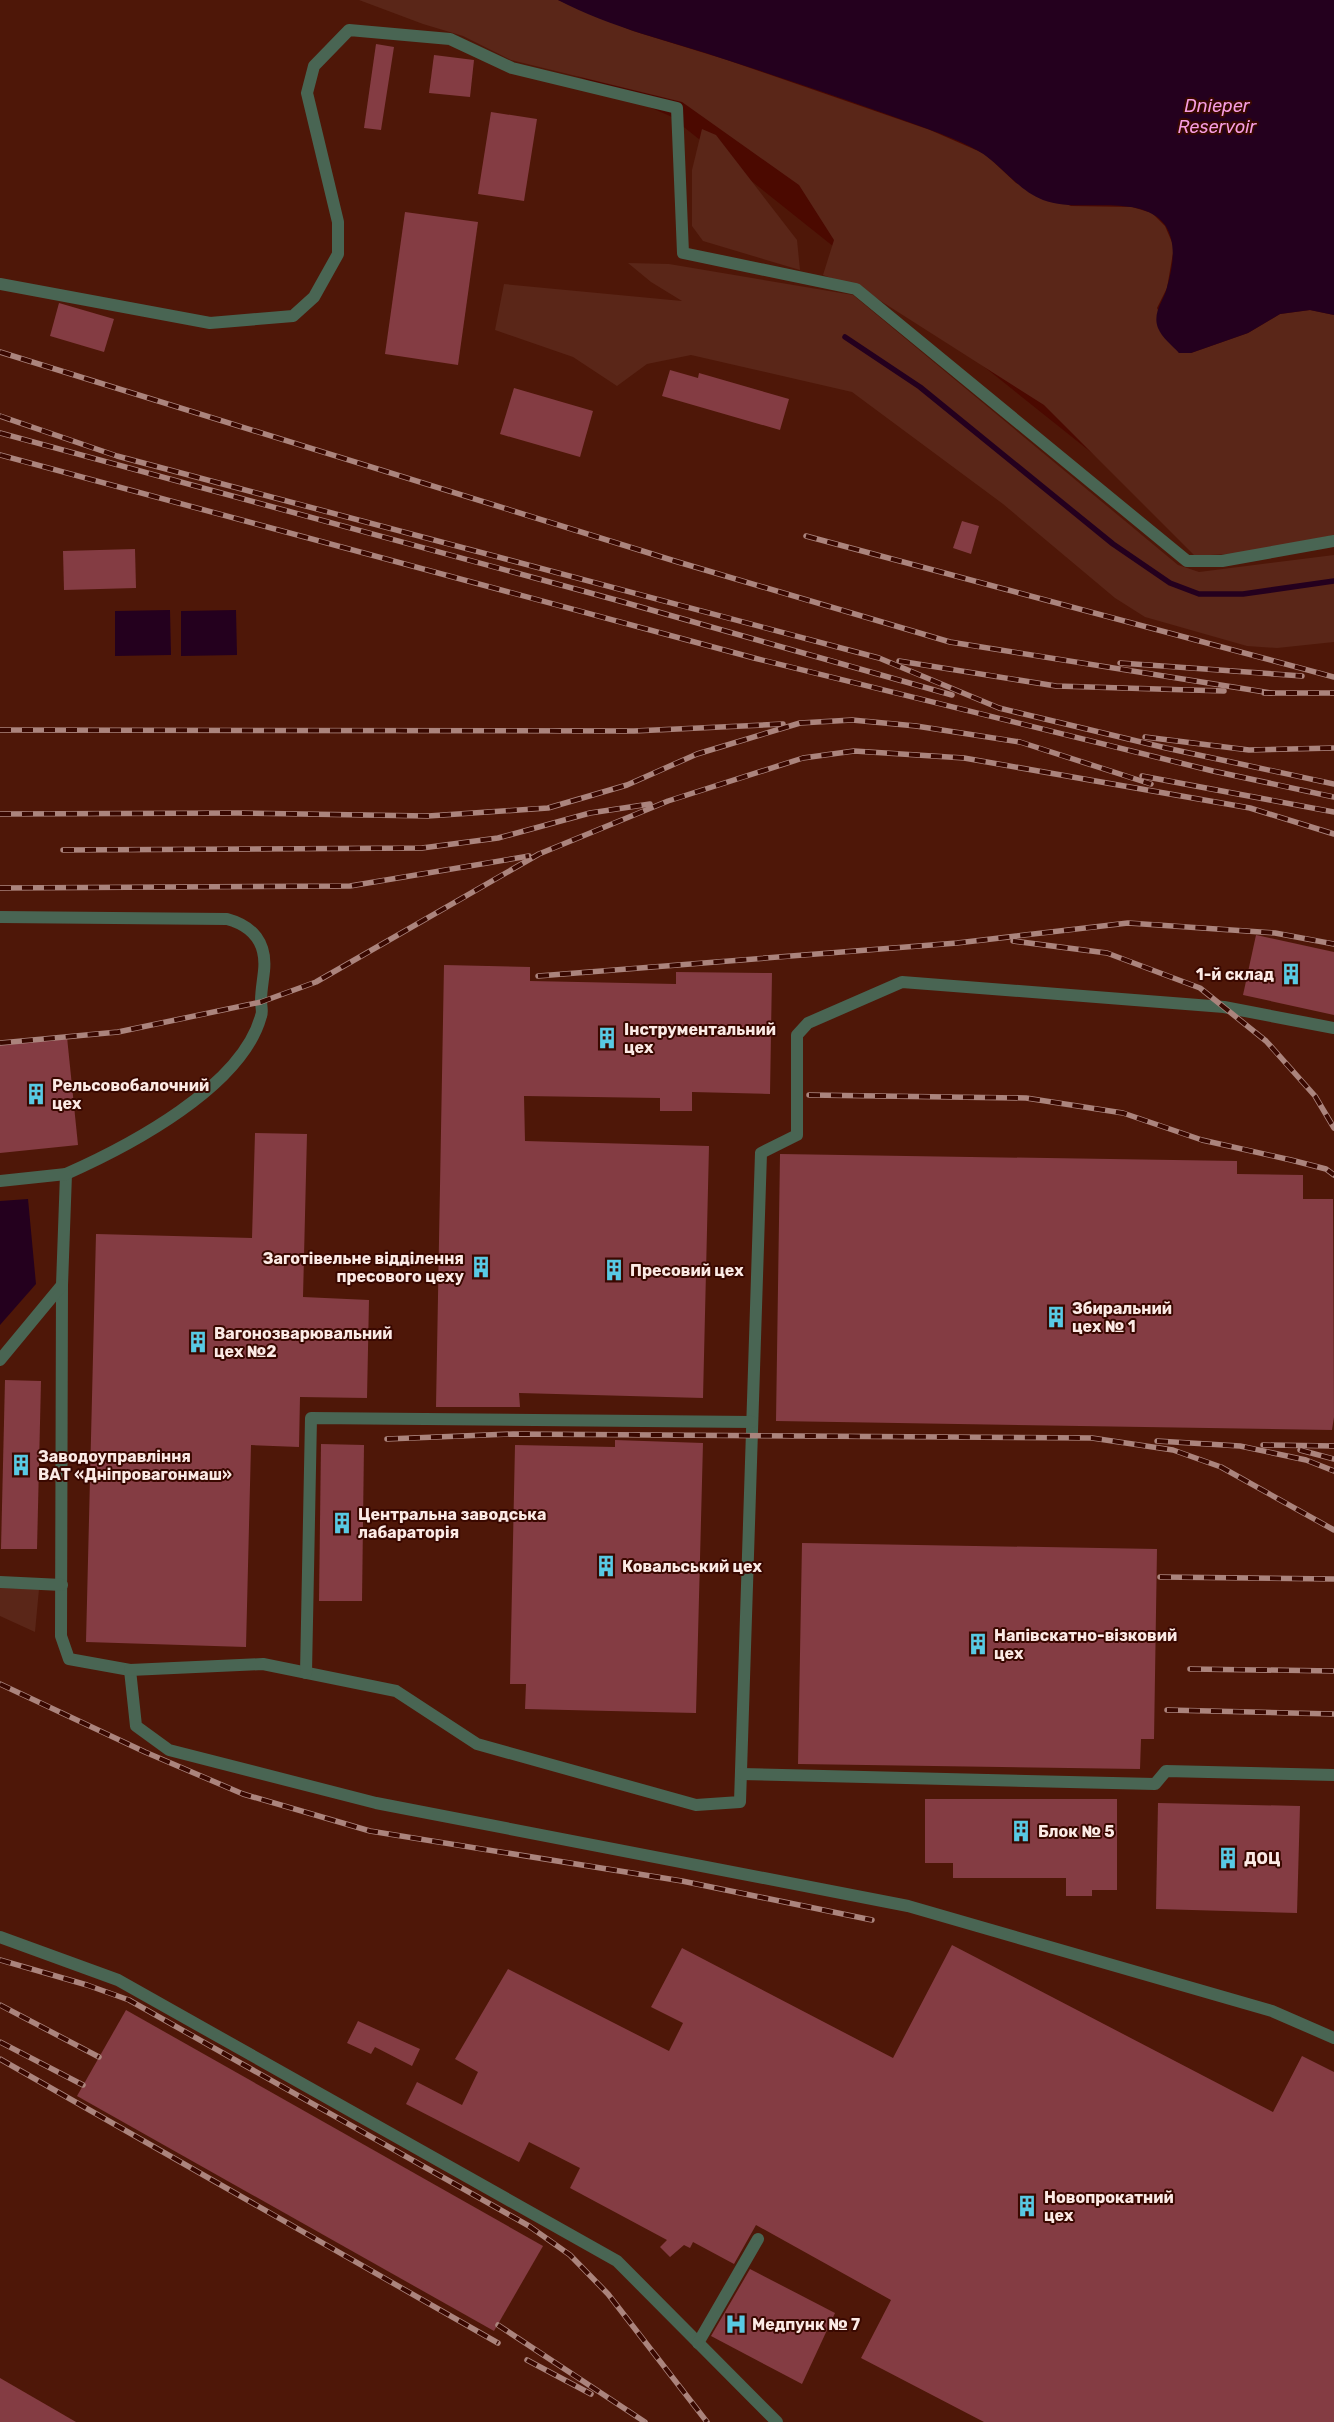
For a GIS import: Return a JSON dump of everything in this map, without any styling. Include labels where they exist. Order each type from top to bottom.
[{"type":"lane","points":[[0,284],[210,324],[293,316],[314,297],[338,254],[338,222],[307,94],[314,66],[349,30],[450,39],[512,68],[677,108],[683,253],[856,289],[1187,561],[1222,561],[1334,541]]},
{"type":"lane","points":[[0,917],[227,919],[239,922],[252,930],[260,941],[265,962],[261,1002],[262,1015],[242,1057],[209,1090],[115,1152],[66,1174],[0,1181]]},
{"type":"lane","points":[[66,1174],[62,1285],[61,1636],[69,1659],[130,1670],[262,1664],[396,1691],[477,1744],[696,1805],[740,1802],[761,1153],[797,1135],[797,1035],[808,1024],[902,982],[1224,1007],[1334,1028]]},
{"type":"lane","points":[[0,1360],[62,1285]]},
{"type":"lane","points":[[306,1673],[311,1418],[752,1422]]},
{"type":"lane","points":[[0,1582],[62,1585]]},
{"type":"lane","points":[[130,1670],[136,1726],[169,1750],[376,1804],[908,1906],[1272,2010],[1334,2038]]},
{"type":"lane","points":[[741,1774],[1155,1784],[1166,1771],[1334,1775]]},
{"type":"lane","points":[[0,1937],[118,1980],[617,2261],[777,2422]]},
{"type":"lane","points":[[698,2343],[758,2239]]},
{"type":"shaded area","points":[[0,0],[402,0],[670,116],[1191,532],[1334,518],[1334,2422],[0,2422]]},
{"type":"shaded area","points":[[359,0],[558,0],[633,31],[727,60],[930,130],[985,154],[1016,183],[1071,206],[1132,207],[1152,213],[1165,226],[1174,247],[1167,288],[1157,308],[1179,353],[1191,353],[1248,333],[1280,314],[1310,310],[1334,315],[1334,535],[1242,553],[1195,556],[1044,405],[865,291],[823,275],[834,240],[799,185],[682,102],[511,60],[463,36],[423,24]]},
{"type":"shaded area","points":[[702,129],[716,135],[797,240],[800,270],[703,241],[692,226],[692,170]]},
{"type":"shaded area","points":[[628,263],[669,264],[853,295],[1178,565],[1199,572],[1334,555],[1334,642],[1277,648],[1247,646],[1145,617],[1115,598],[1003,504],[852,392],[691,355],[647,364],[617,386],[573,357],[495,330],[504,284],[682,301],[651,282]]},
{"type":"shaded area","points":[[0,1588],[39,1589],[35,1632],[0,1616]]},
{"type":"water","name":"Dnieper Reservoir","points":[[558,0],[1334,0],[1334,315],[1310,310],[1280,314],[1248,333],[1191,353],[1179,353],[1162,335],[1158,328],[1156,317],[1166,292],[1173,255],[1169,232],[1165,225],[1154,215],[1140,209],[1125,206],[1057,204],[1043,200],[1020,186],[980,152],[950,138],[803,85],[599,19]]},
{"type":"water","points":[[170,610],[171,655],[115,656],[115,611]]},
{"type":"water","points":[[236,610],[237,655],[181,656],[181,611]]},
{"type":"water","points":[[28,1199],[36,1284],[0,1325],[0,1201]]},
{"type":"building","points":[[376,44],[394,47],[381,130],[364,128]]},
{"type":"building","points":[[434,55],[474,60],[470,97],[429,93]]},
{"type":"building","points":[[491,112],[537,119],[524,201],[478,194]]},
{"type":"building","points":[[405,212],[478,222],[458,365],[385,354]]},
{"type":"building","points":[[59,303],[114,319],[104,352],[50,336]]},
{"type":"building","points":[[670,370],[698,378],[699,373],[789,399],[780,430],[662,396]]},
{"type":"building","points":[[514,388],[593,411],[580,457],[500,434]]},
{"type":"building","points":[[962,521],[979,526],[971,554],[953,548]]},
{"type":"building","points":[[135,549],[136,588],[64,590],[63,551]]},
{"type":"building","name":"1-й склад","points":[[1256,935],[1334,952],[1334,1015],[1243,995]]},
{"type":"building","points":[[444,965],[530,967],[530,981],[676,984],[676,972],[772,973],[770,1094],[692,1092],[692,1111],[660,1111],[660,1098],[524,1096],[525,1141],[709,1146],[703,1398],[519,1393],[520,1407],[436,1407]]},
{"type":"building","name":"Рельсовобалочний цех","points":[[67,1037],[78,1145],[0,1153],[0,1044]]},
{"type":"building","name":"Вагонозварювальний цех №2","points":[[255,1133],[307,1134],[303,1297],[369,1300],[367,1398],[300,1397],[299,1447],[251,1445],[246,1647],[86,1642],[96,1234],[252,1238]]},
{"type":"building","name":"Збиральний цех № 1","points":[[780,1154],[1237,1161],[1237,1174],[1303,1175],[1303,1199],[1333,1199],[1334,1417],[1332,1430],[776,1421]]},
{"type":"building","name":"Заводоуправління ВАТ «Дніпровагонмаш»","points":[[5,1380],[41,1381],[37,1549],[1,1549]]},
{"type":"building","name":"Ковальський цех","points":[[615,1440],[703,1443],[696,1713],[525,1709],[526,1684],[510,1684],[515,1445],[615,1447]]},
{"type":"building","name":"Центральна заводська лабараторія","points":[[321,1444],[364,1445],[362,1601],[319,1601]]},
{"type":"building","name":"Напівскатно-візковий цех","points":[[802,1543],[1157,1549],[1154,1739],[1141,1739],[1140,1769],[798,1764]]},
{"type":"building","name":"Блок № 5","points":[[925,1799],[1117,1799],[1117,1890],[1092,1890],[1092,1896],[1066,1896],[1066,1878],[953,1878],[953,1863],[925,1863]]},
{"type":"building","name":"ДОЦ","points":[[1158,1803],[1300,1806],[1297,1913],[1156,1909]]},
{"type":"building","name":"Новопрокатний цех","points":[[952,1945],[1273,2112],[1302,2056],[1334,2072],[1334,2422],[984,2422],[861,2358],[891,2300],[756,2225],[734,2264],[693,2242],[690,2248],[684,2245],[670,2257],[660,2247],[667,2240],[570,2188],[580,2168],[529,2142],[519,2162],[406,2104],[417,2082],[462,2105],[478,2072],[455,2059],[508,1969],[669,2051],[683,2023],[651,2007],[682,1948],[893,2058]]},
{"type":"building","points":[[126,2010],[543,2246],[494,2331],[77,2096]]},
{"type":"building","points":[[358,2021],[420,2049],[412,2066],[375,2047],[371,2054],[347,2043]]},
{"type":"building","points":[[750,2269],[835,2313],[802,2384],[711,2336]]},
{"type":"building","points":[[0,2378],[76,2422],[0,2422]]},
{"type":"waterway","points":[[845,337],[920,387],[1113,544],[1170,583],[1199,594],[1243,594],[1334,581]]},
{"type":"railway","points":[[0,352],[678,562],[950,642],[1271,693]]},
{"type":"railway","points":[[0,416],[117,456],[879,658],[999,708],[1166,748],[1334,784]]},
{"type":"railway","points":[[0,433],[616,600],[952,695]]},
{"type":"railway","points":[[0,455],[754,658],[1213,771],[1334,797]]},
{"type":"railway","points":[[806,536],[1334,677]]},
{"type":"railway","points":[[899,661],[1056,686],[1224,691]]},
{"type":"railway","points":[[1120,663],[1302,676]]},
{"type":"railway","points":[[1264,693],[1334,693]]},
{"type":"railway","points":[[0,814],[238,813],[428,816],[548,808],[627,785],[697,754],[800,723],[852,720],[916,726],[1020,742],[1151,784]]},
{"type":"railway","points":[[0,730],[634,731],[783,724]]},
{"type":"railway","points":[[1145,737],[1249,750],[1334,748]]},
{"type":"railway","points":[[0,1043],[118,1032],[261,1002],[316,982],[539,854],[668,801],[803,758],[854,751],[964,758],[1250,808],[1334,834]]},
{"type":"railway","points":[[1142,776],[1334,812]]},
{"type":"railway","points":[[63,850],[422,848],[498,838],[590,813],[650,804]]},
{"type":"railway","points":[[0,888],[350,886],[529,856]]},
{"type":"railway","points":[[538,976],[957,943],[1128,923],[1275,933],[1334,944]]},
{"type":"railway","points":[[1013,941],[1107,953],[1200,988],[1266,1041],[1315,1096],[1334,1128]]},
{"type":"railway","points":[[809,1095],[1026,1098],[1123,1113],[1202,1140],[1326,1169],[1334,1175]]},
{"type":"railway","points":[[387,1439],[513,1434],[1092,1438],[1173,1450],[1221,1467],[1334,1530]]},
{"type":"railway","points":[[1157,1441],[1240,1446],[1306,1460],[1334,1471]]},
{"type":"railway","points":[[1263,1445],[1334,1446]]},
{"type":"railway","points":[[1300,1450],[1334,1459]]},
{"type":"railway","points":[[1160,1577],[1334,1579]]},
{"type":"railway","points":[[1190,1669],[1334,1671]]},
{"type":"railway","points":[[0,1684],[145,1752],[243,1794],[370,1831],[682,1881],[872,1920]]},
{"type":"railway","points":[[1167,1710],[1334,1714]]},
{"type":"railway","points":[[0,1960],[87,1985],[129,2000],[529,2226],[570,2255],[608,2294],[707,2422]]},
{"type":"railway","points":[[0,2005],[99,2057]]},
{"type":"railway","points":[[0,2042],[83,2085]]},
{"type":"railway","points":[[0,2059],[498,2343]]},
{"type":"railway","points":[[498,2325],[645,2422]]},
{"type":"railway","points":[[527,2360],[591,2394]]},
{"type":"place","name":"1-й склад","points":[[1291,974]]},
{"type":"place","name":"Інструментальний цех","points":[[607,1038]]},
{"type":"place","name":"Рельсовобалочний цех","points":[[36,1094]]},
{"type":"place","name":"Заготівельне відділення пресового цеху","points":[[481,1267]]},
{"type":"place","name":"Пресовий цех","points":[[614,1270]]},
{"type":"place","name":"Збиральний цех № 1","points":[[1056,1317]]},
{"type":"place","name":"Вагонозварювальний цех №2","points":[[198,1342]]},
{"type":"place","name":"Заводоуправління ВАТ «Дніпровагонмаш»","points":[[21,1465]]},
{"type":"place","name":"Центральна заводська лабараторія","points":[[342,1523]]},
{"type":"place","name":"Ковальський цех","points":[[606,1566]]},
{"type":"place","name":"Напівскатно-візковий цех","points":[[978,1644]]},
{"type":"place","name":"Блок № 5","points":[[1021,1831]]},
{"type":"place","name":"ДОЦ","points":[[1228,1858]]},
{"type":"place","name":"Новопрокатний цех","points":[[1027,2206]]},
{"type":"place","name":"Медпунк № 7","points":[[736,2324]]}]
